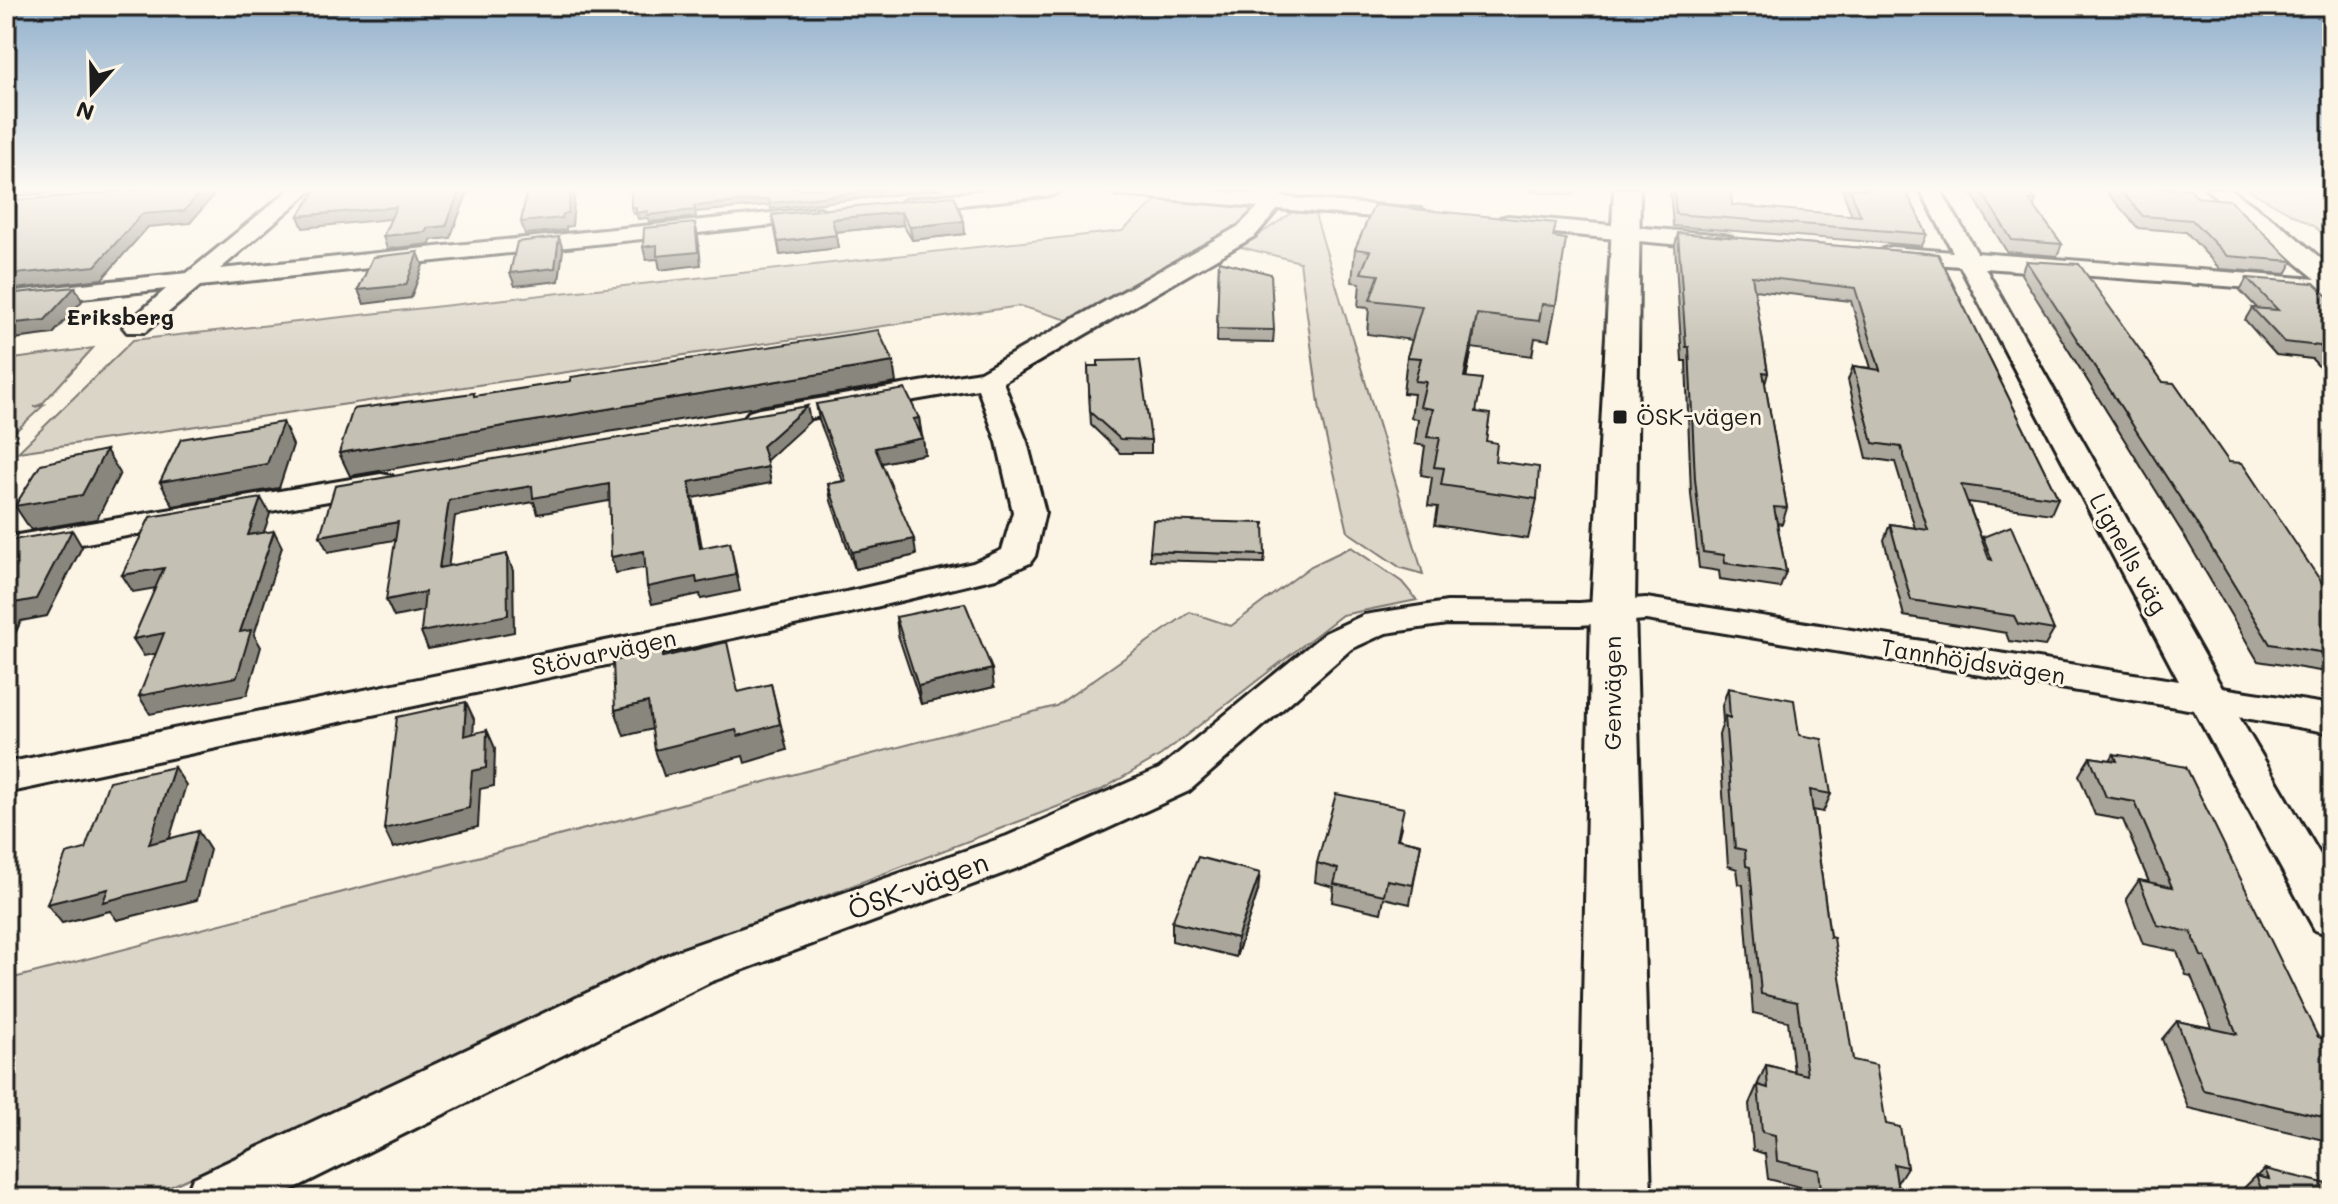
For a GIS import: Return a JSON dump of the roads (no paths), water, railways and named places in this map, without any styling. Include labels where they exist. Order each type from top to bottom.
[{"type":"street","points":[[136,327],[232,245]]},
{"type":"street","points":[[6,299],[515,245]]},
{"type":"street","points":[[736,422],[988,379],[1222,245]]},
{"type":"street","name":"Genvägen","points":[[1615,1198],[1613,610],[1626,245]]},
{"type":"street","name":"Lignells väg","points":[[1959,245],[2208,699],[2332,917]]},
{"type":"street","points":[[2291,245],[2332,280]]},
{"type":"street","points":[[1872,253],[2332,287]]},
{"type":"street","name":"Stövarvägen","points":[[6,778],[846,603],[984,571],[1018,556],[1029,512],[1012,442],[988,379]]},
{"type":"street","points":[[6,547],[406,479]]},
{"type":"street","name":"Tannhöjdsvägen","points":[[1613,610],[1646,609],[2332,719]]},
{"type":"street","name":"ÖSK-vägen","points":[[214,1198],[692,967],[1023,848],[1147,795],[1174,780],[1338,641],[1377,623],[1447,613],[1579,614],[1613,610]]},
{"type":"place","name":"ÖSK-vägen","points":[[1620,417]]},
{"type":"district","name":"Eriksberg","points":[[120,317]]}]
